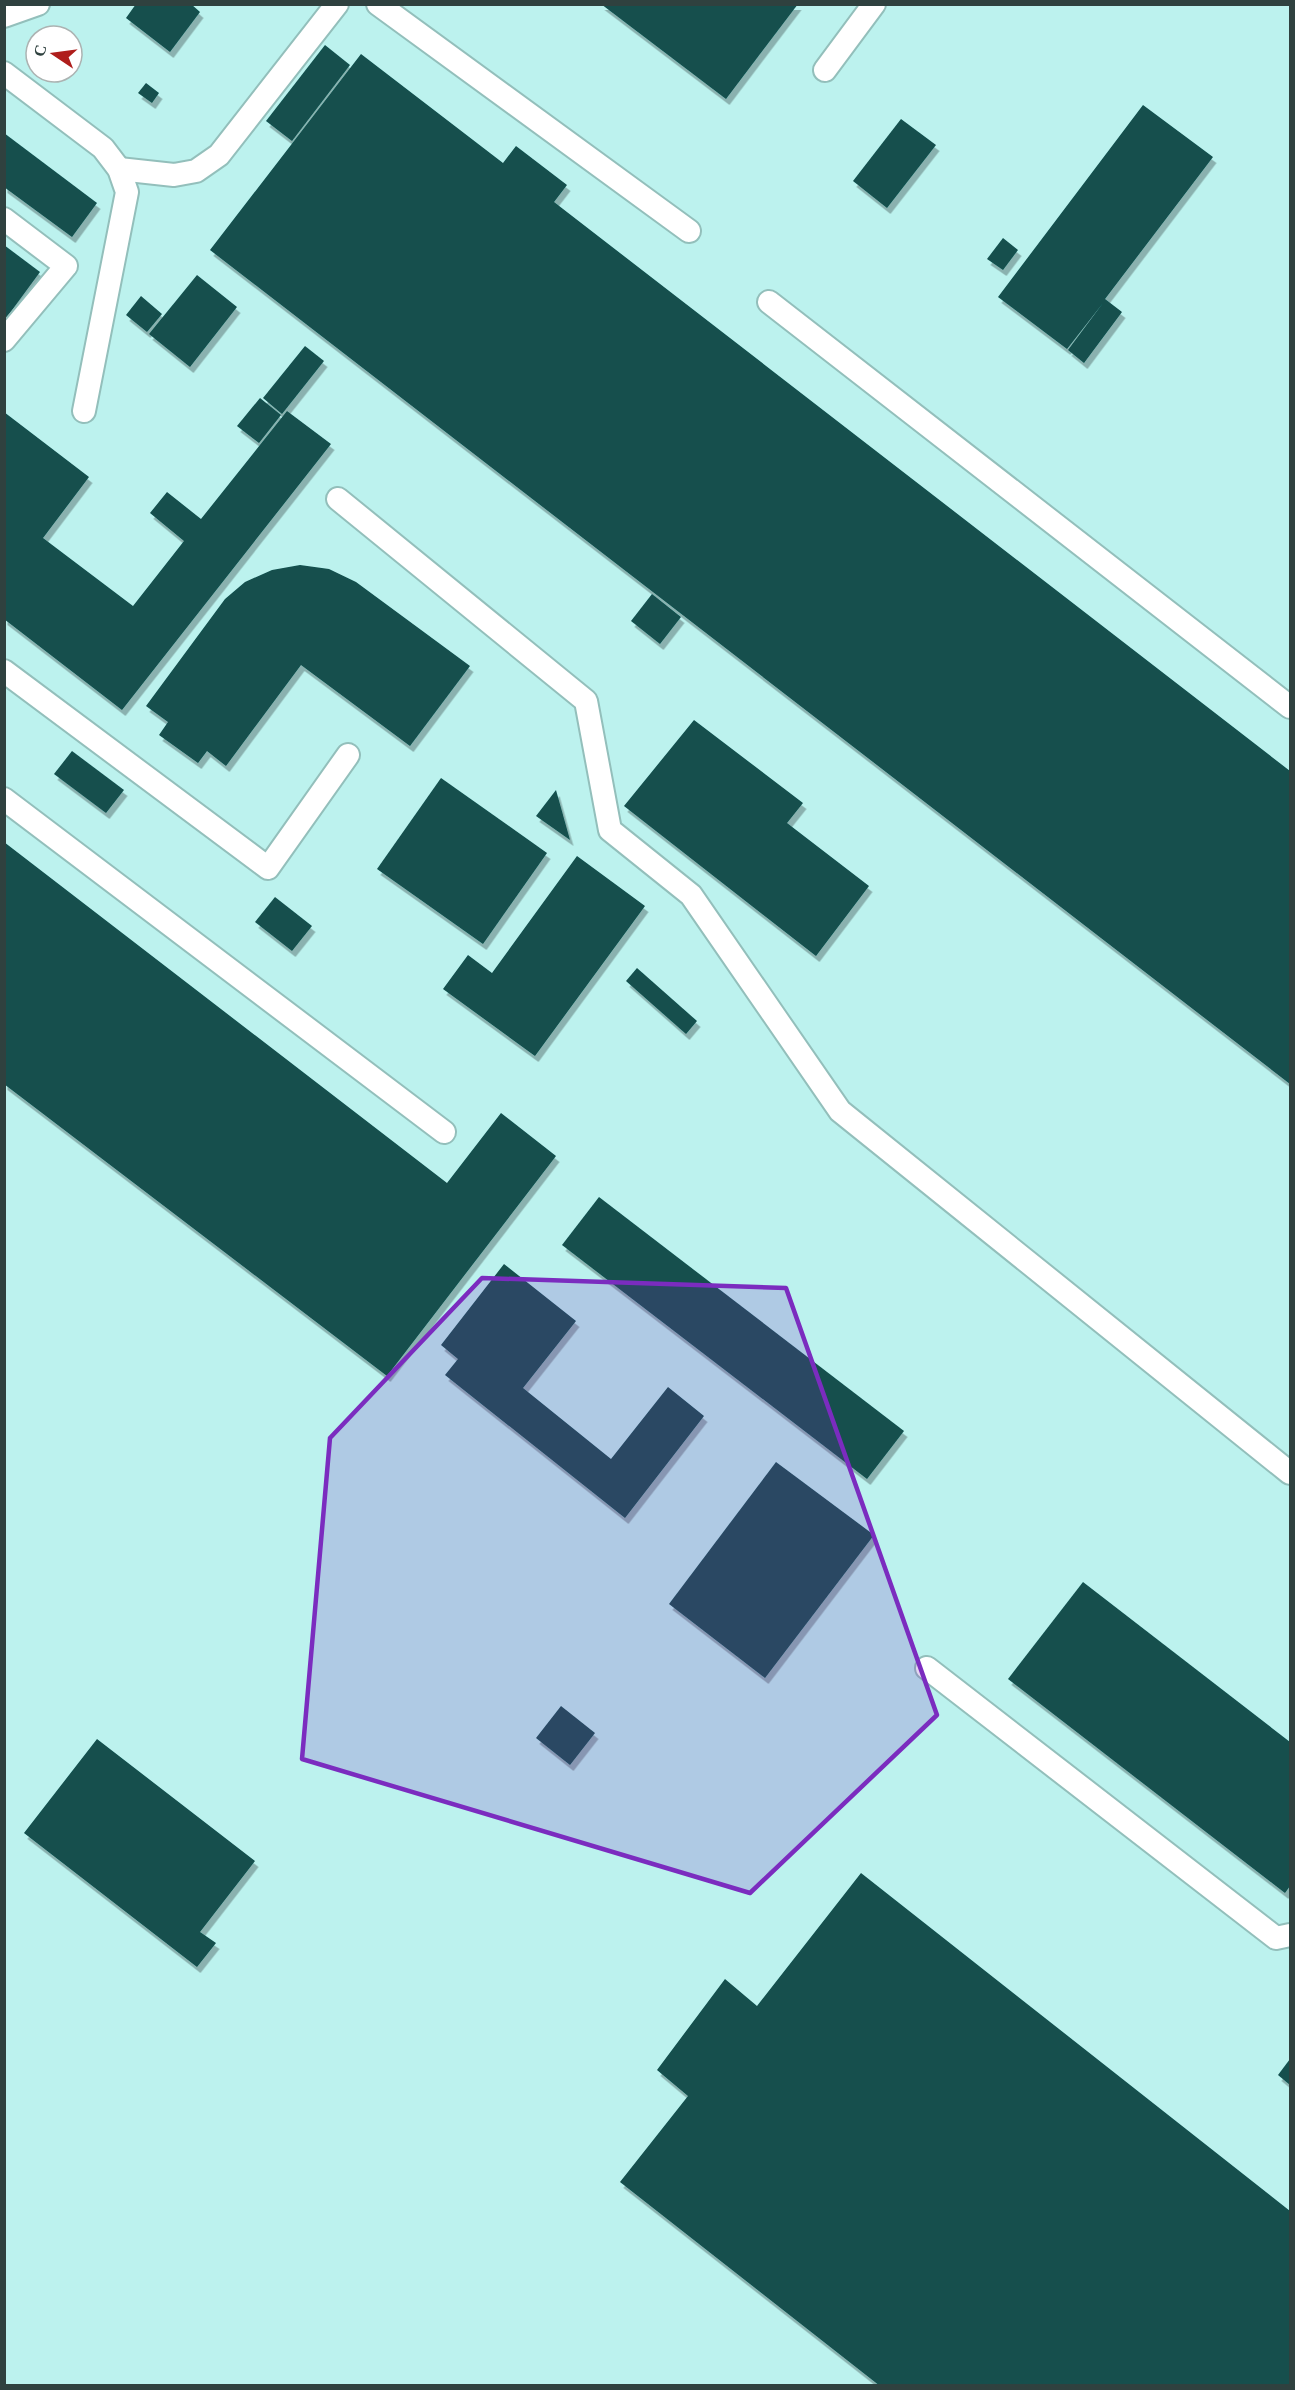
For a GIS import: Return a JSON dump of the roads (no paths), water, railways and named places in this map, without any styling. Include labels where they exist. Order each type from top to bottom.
[{"type":"lane","points":[[4,16],[38,4]]},
{"type":"lane","points":[[119,168],[174,174],[196,171],[219,155],[337,4]]},
{"type":"lane","points":[[378,4],[689,231]]},
{"type":"lane","points":[[825,70],[874,4]]},
{"type":"lane","points":[[4,73],[103,148],[119,168],[127,192],[84,411]]},
{"type":"lane","points":[[4,219],[66,266],[4,339]]},
{"type":"lane","points":[[769,302],[1290,707]]},
{"type":"lane","points":[[338,499],[586,701],[610,830],[690,895],[840,1111],[1290,1473]]},
{"type":"lane","points":[[4,671],[268,868],[348,755]]},
{"type":"lane","points":[[4,799],[444,1132]]},
{"type":"lane","points":[[927,1668],[1276,1938],[1290,1935]]}]
